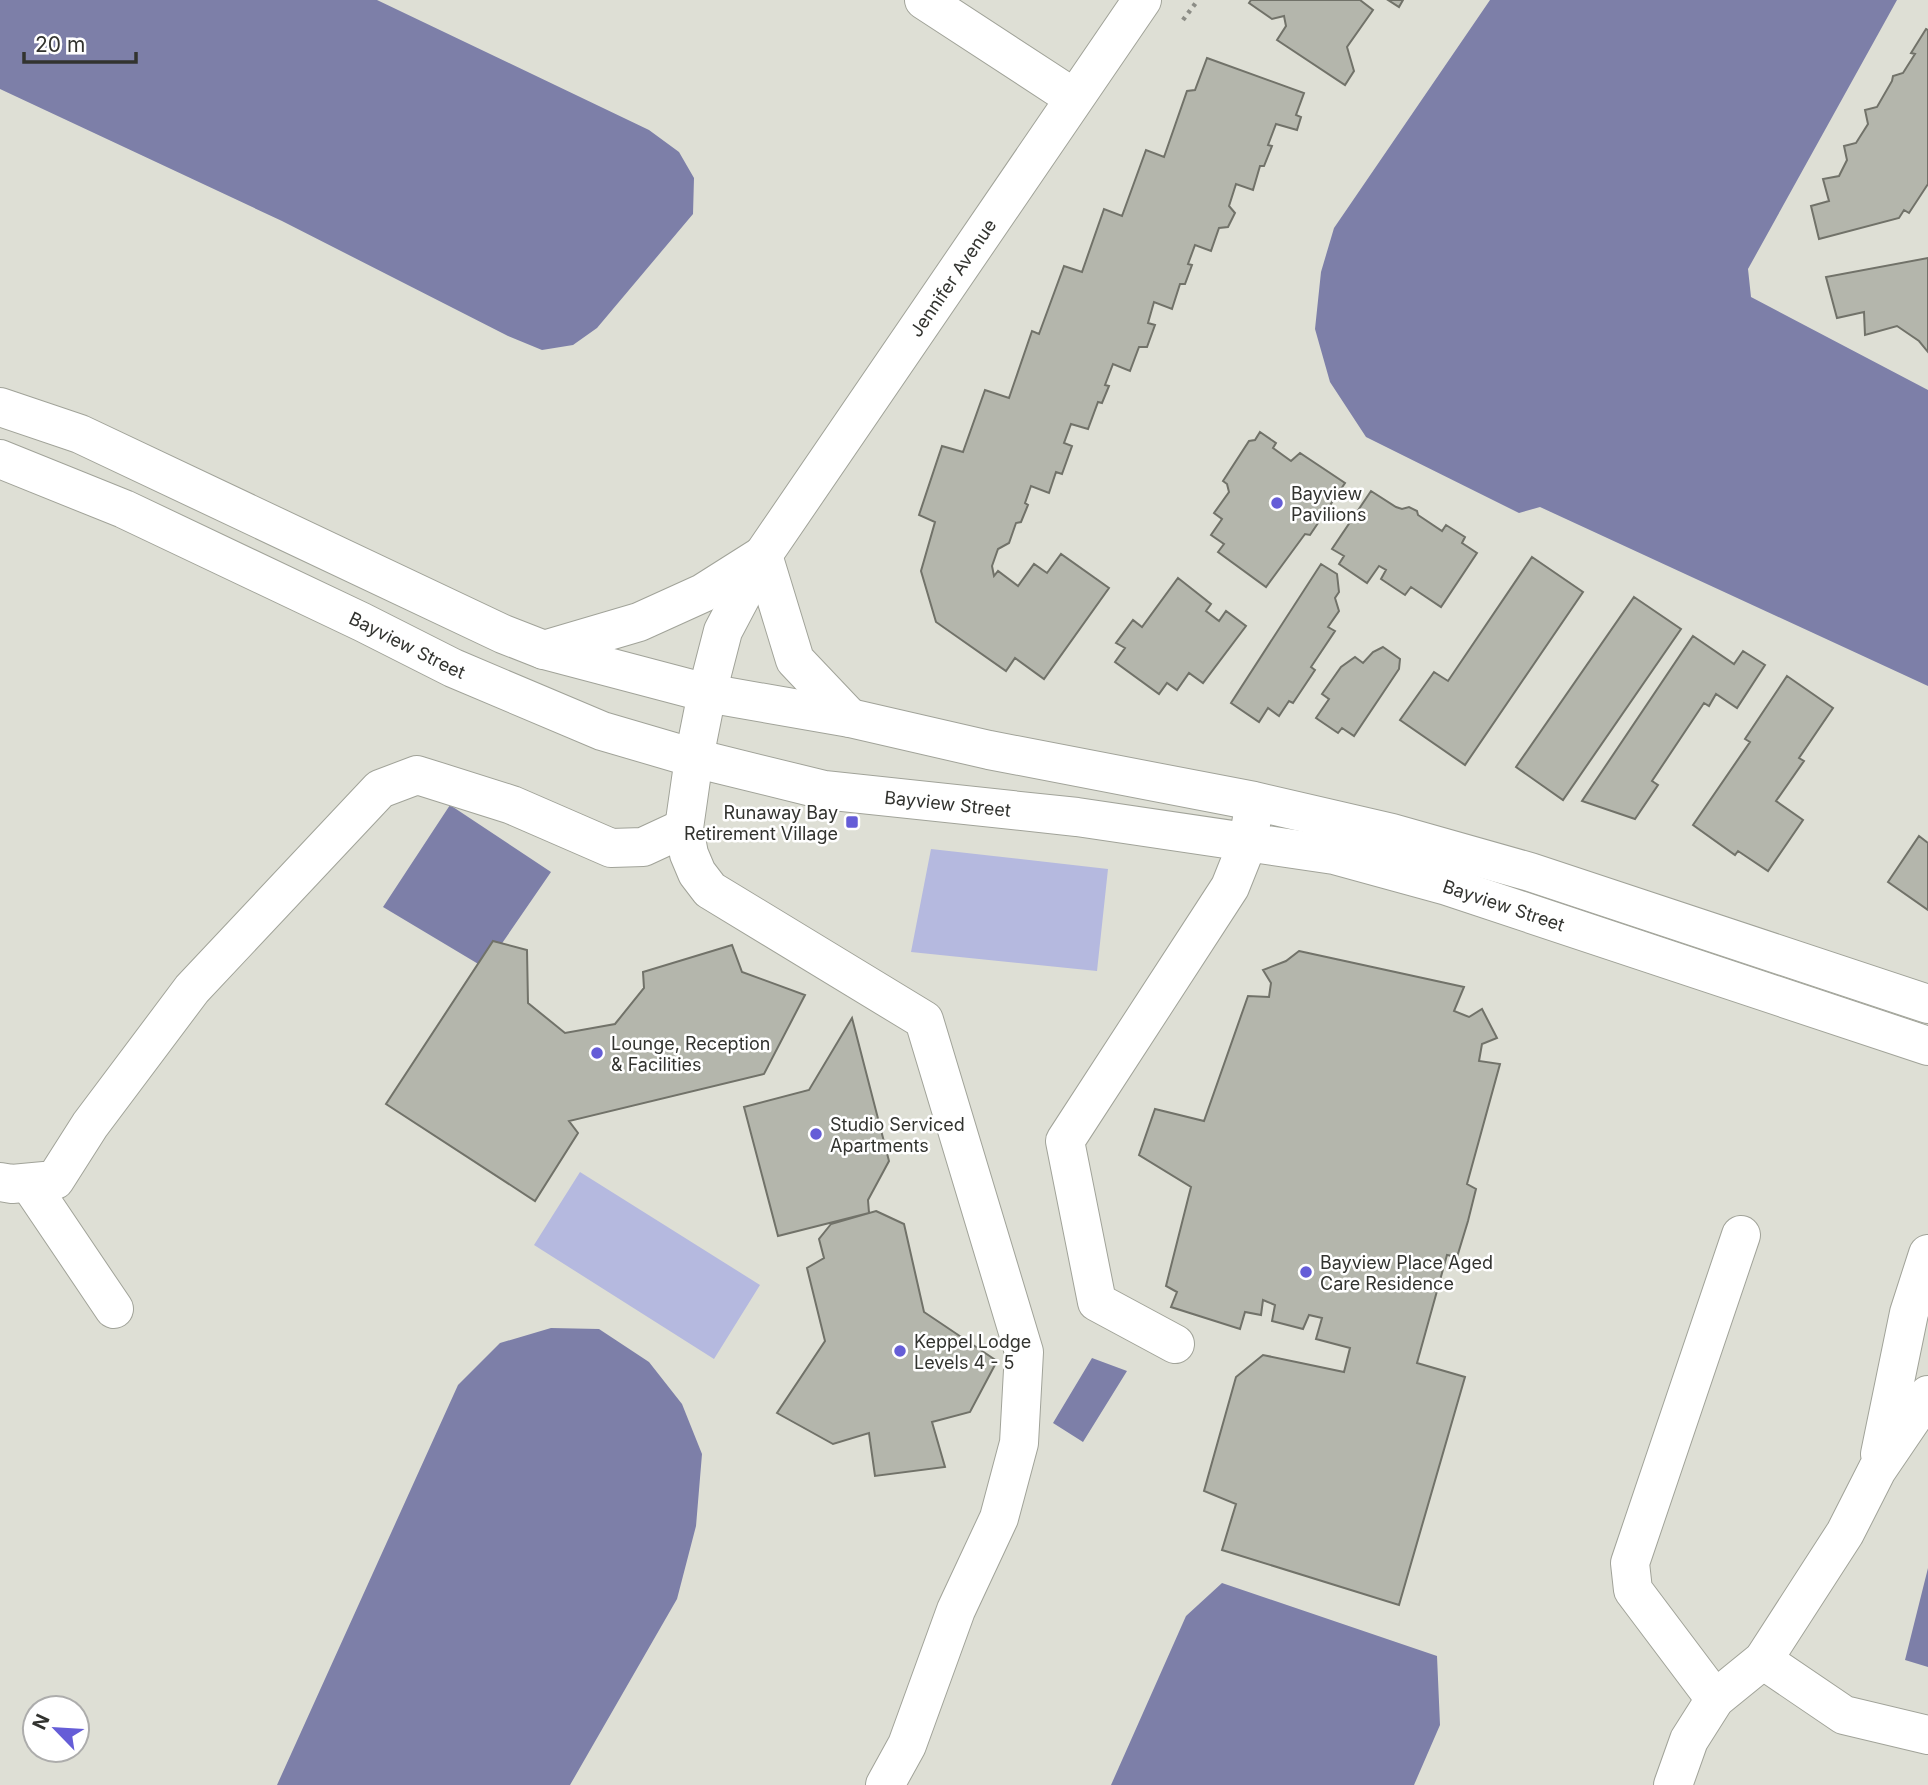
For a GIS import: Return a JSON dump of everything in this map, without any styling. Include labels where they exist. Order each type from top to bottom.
[{"type":"main road","points":[[924,0],[1074,98]]},
{"type":"main road","name":"Jennifer Avenue","points":[[684,828],[707,692],[723,631],[763,555],[1142,0]]},
{"type":"main road","name":"Bayview Street","points":[[0,407],[80,434],[493,629],[544,650],[707,692],[850,718],[1007,754],[1254,801],[1392,833],[1530,872],[1928,1004]]},
{"type":"main road","name":"Bayview Street","points":[[0,459],[124,509],[474,677],[602,732],[824,790],[1002,808],[1334,855],[1447,886],[1928,1046]]},
{"type":"main road","points":[[763,555],[795,660],[850,718]]},
{"type":"main road","name":"Jennifer Avenue","points":[[544,650],[639,622],[703,593],[763,555]]},
{"type":"main road","points":[[1002,808],[1013,780],[1007,754]]},
{"type":"main road","points":[[15,1182],[55,1180],[90,1125],[192,989],[380,789],[417,775],[512,805],[611,848],[643,847],[684,828],[693,863],[710,890],[924,1020],[1024,1352],[1019,1443],[999,1518],[956,1610],[907,1745],[885,1785]]},
{"type":"main road","points":[[1175,1343],[1097,1302],[1065,1141],[1230,887],[1248,842],[1254,801]]},
{"type":"main road","points":[[15,1182],[114,1309]]},
{"type":"main road","points":[[1715,1699],[1633,1590],[1630,1563],[1741,1235]]},
{"type":"main road","points":[[1877,1470],[1909,1313],[1928,1254]]},
{"type":"main road","points":[[1673,1785],[1689,1740],[1715,1699],[1763,1660],[1845,1533],[1877,1470],[1928,1395]]},
{"type":"main road","points":[[1763,1660],[1844,1715],[1928,1735]]},
{"type":"path","points":[[1182,20],[1198,0]]},
{"type":"shaded area","points":[[0,0],[377,0],[649,130],[679,152],[694,178],[693,214],[597,328],[573,345],[542,350],[508,336],[282,221],[0,89]]},
{"type":"shaded area","points":[[1490,0],[1897,0],[1748,269],[1751,297],[1928,390],[1928,686],[1540,507],[1519,513],[1366,437],[1330,382],[1315,329],[1321,272],[1334,228]]},
{"type":"shaded area","points":[[450,805],[551,872],[485,968],[383,907]]},
{"type":"shaded area","points":[[931,849],[1108,869],[1097,971],[911,952]]},
{"type":"shaded area","points":[[580,1172],[760,1285],[714,1359],[534,1245]]},
{"type":"shaded area","points":[[551,1328],[599,1329],[649,1362],[682,1404],[702,1454],[696,1526],[677,1599],[570,1785],[277,1785],[458,1385],[500,1343]]},
{"type":"shaded area","points":[[1092,1358],[1127,1371],[1083,1442],[1053,1423]]},
{"type":"shaded area","points":[[1928,1568],[1928,1667],[1905,1660]]},
{"type":"shaded area","points":[[1222,1583],[1437,1656],[1440,1725],[1414,1785],[1111,1785],[1186,1616]]},
{"type":"building","points":[[1251,0],[1360,0],[1373,10],[1347,47],[1354,71],[1345,85],[1277,40],[1286,26],[1284,16],[1272,19],[1249,3]]},
{"type":"building","points":[[1388,0],[1403,0],[1399,7]]},
{"type":"building","points":[[1926,29],[1928,184],[1909,213],[1904,210],[1899,218],[1819,239],[1811,206],[1829,201],[1823,179],[1839,176],[1847,160],[1844,146],[1856,143],[1868,124],[1865,110],[1877,107],[1893,76],[1903,73],[1915,54],[1911,53]]},
{"type":"building","points":[[1207,58],[1304,93],[1296,115],[1301,117],[1297,130],[1276,124],[1268,145],[1272,146],[1264,166],[1260,166],[1253,190],[1236,184],[1229,206],[1235,213],[1228,227],[1219,228],[1211,251],[1195,245],[1188,264],[1192,265],[1185,284],[1180,284],[1172,309],[1154,302],[1148,323],[1155,325],[1147,347],[1139,347],[1130,371],[1113,364],[1105,385],[1109,386],[1102,403],[1098,402],[1088,429],[1071,424],[1064,443],[1072,446],[1062,474],[1056,472],[1049,493],[1031,486],[1025,503],[1028,505],[1021,522],[1016,523],[1009,543],[998,549],[992,566],[994,576],[998,571],[1018,586],[1034,564],[1047,573],[1061,554],[1109,588],[1044,679],[1015,658],[1006,671],[936,622],[921,571],[935,522],[919,515],[942,446],[963,452],[985,390],[1009,398],[1032,331],[1039,334],[1064,266],[1082,272],[1104,209],[1122,216],[1146,150],[1164,157],[1187,91],[1195,90]]},
{"type":"building","points":[[1928,258],[1928,352],[1919,341],[1897,326],[1865,335],[1864,312],[1837,318],[1826,277]]},
{"type":"building","name":"Bayview Pavilions","points":[[1260,432],[1276,443],[1273,448],[1291,461],[1300,453],[1345,483],[1310,535],[1305,534],[1266,587],[1218,552],[1224,544],[1211,535],[1222,519],[1214,513],[1229,492],[1223,481],[1249,441],[1255,440]]},
{"type":"building","points":[[1371,491],[1396,507],[1409,507],[1417,511],[1418,515],[1442,531],[1446,525],[1465,537],[1462,543],[1477,553],[1441,607],[1411,587],[1405,595],[1381,579],[1386,570],[1379,566],[1367,583],[1339,564],[1344,556],[1332,549]]},
{"type":"building","points":[[1532,557],[1583,592],[1465,765],[1400,720],[1434,672],[1448,681]]},
{"type":"building","points":[[1321,564],[1337,574],[1339,592],[1335,598],[1339,611],[1328,627],[1335,631],[1311,667],[1315,670],[1293,703],[1289,701],[1279,716],[1268,708],[1259,722],[1231,703]]},
{"type":"building","points":[[1178,578],[1211,604],[1206,611],[1219,621],[1226,611],[1246,626],[1203,683],[1189,673],[1177,690],[1167,683],[1159,694],[1115,662],[1125,648],[1116,643],[1133,620],[1142,627]]},
{"type":"building","points":[[1634,597],[1681,629],[1563,800],[1516,767]]},
{"type":"building","points":[[1693,636],[1734,664],[1743,651],[1765,665],[1737,708],[1716,694],[1709,706],[1704,703],[1652,781],[1658,785],[1635,819],[1582,801]]},
{"type":"building","points":[[1383,647],[1400,659],[1399,669],[1354,736],[1342,728],[1338,733],[1316,718],[1329,699],[1322,694],[1341,667],[1355,657],[1363,663],[1373,652]]},
{"type":"building","points":[[1787,676],[1833,708],[1799,758],[1804,761],[1776,801],[1803,820],[1768,871],[1738,851],[1735,855],[1693,825],[1750,742],[1745,739]]},
{"type":"building","points":[[1919,836],[1928,843],[1928,910],[1888,882]]},
{"type":"building","name":"Lounge, Reception & Facilities","points":[[493,941],[527,950],[528,1003],[565,1033],[615,1024],[644,988],[643,972],[732,945],[742,972],[805,995],[764,1074],[569,1121],[578,1133],[535,1201],[386,1104]]},
{"type":"building","name":"Bayview Place Aged Care Residence","points":[[1299,951],[1464,987],[1454,1011],[1469,1017],[1482,1009],[1497,1038],[1482,1044],[1479,1061],[1500,1064],[1467,1184],[1476,1189],[1457,1257],[1447,1255],[1417,1363],[1465,1377],[1399,1605],[1222,1550],[1236,1504],[1204,1491],[1236,1377],[1263,1355],[1344,1372],[1350,1348],[1316,1339],[1322,1318],[1309,1315],[1303,1329],[1272,1321],[1275,1305],[1263,1300],[1261,1315],[1245,1312],[1240,1329],[1171,1307],[1177,1292],[1166,1286],[1191,1187],[1139,1155],[1155,1109],[1204,1121],[1248,996],[1269,997],[1271,983],[1263,970],[1286,961]]},
{"type":"building","name":"Studio Serviced Apartments","points":[[852,1018],[889,1161],[868,1200],[869,1213],[778,1236],[744,1107],[809,1090]]},
{"type":"building","name":"Keppel Lodge Levels 4 - 5","points":[[876,1211],[904,1224],[924,1312],[997,1361],[970,1412],[932,1422],[945,1467],[875,1476],[869,1433],[833,1444],[777,1413],[825,1341],[807,1268],[824,1258],[819,1239],[831,1224]]},
{"type":"place","name":"Bayview Pavilions","points":[[1277,503]]},
{"type":"place","name":"Runaway Bay Retirement Village","points":[[852,822]]},
{"type":"place","name":"Lounge, Reception & Facilities","points":[[597,1053]]},
{"type":"place","name":"Studio Serviced Apartments","points":[[816,1134]]},
{"type":"place","name":"Bayview Place Aged Care Residence","points":[[1306,1272]]},
{"type":"place","name":"Keppel Lodge Levels 4 - 5","points":[[900,1351]]}]
